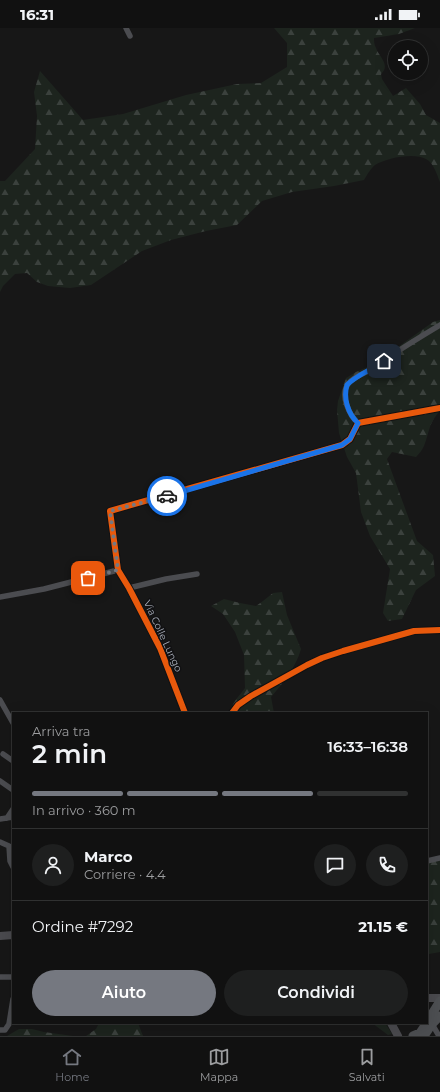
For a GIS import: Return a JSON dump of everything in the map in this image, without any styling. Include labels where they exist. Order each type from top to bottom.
[{"type":"main road","points":[[0,936],[12,935]]},
{"type":"main road","points":[[428,998],[440,999],[428,1023]]},
{"type":"main road","points":[[428,1023],[440,1016]]},
{"type":"main road","points":[[392,1024],[398,1036]]},
{"type":"main road","points":[[412,1036],[421,1031],[427,1024]]},
{"type":"main road","points":[[424,1036],[428,1024]]},
{"type":"street","points":[[126,28],[130,36]]},
{"type":"street","points":[[358,423],[351,416],[346,400],[347,385],[351,380],[372,370],[415,340],[440,326]]},
{"type":"street","points":[[358,423],[440,408]]},
{"type":"street","points":[[0,597],[44,589],[118,570],[110,511],[342,445],[350,439],[358,423]]},
{"type":"street","name":"Via Colle Lungo","points":[[118,570],[160,648],[185,712]]},
{"type":"street","points":[[129,588],[166,579],[197,574]]},
{"type":"street","points":[[233,712],[238,704],[251,696],[322,658],[408,632],[440,630]]},
{"type":"street","points":[[0,700],[12,721]]},
{"type":"street","points":[[3,754],[12,760]]},
{"type":"street","points":[[0,781],[12,789]]},
{"type":"street","points":[[0,819],[10,818]]},
{"type":"street","points":[[0,842],[8,846],[12,865]]},
{"type":"street","points":[[428,861],[440,858]]},
{"type":"street","points":[[0,977],[12,977]]},
{"type":"street","points":[[0,1030],[4,1030],[8,1025],[12,1005]]},
{"type":"street","points":[[428,1023],[439,1036]]},
{"type":"green space","points":[[274,28],[415,28],[399,34],[374,38],[374,43],[385,64],[384,71],[381,74],[382,79],[393,96],[406,88],[420,104],[426,115],[440,123],[440,182],[433,166],[426,159],[415,156],[393,158],[375,165],[364,180],[292,192],[262,201],[237,225],[171,240],[142,251],[91,285],[70,288],[48,286],[37,282],[27,273],[15,274],[3,286],[0,292],[0,181],[5,181],[35,149],[37,116],[34,92],[40,71],[83,120],[123,114],[186,95],[237,84],[261,83],[287,67],[287,43]]},
{"type":"green space","points":[[440,320],[440,411],[431,424],[424,446],[416,457],[392,452],[387,459],[417,541],[433,555],[435,576],[416,590],[402,619],[388,621],[383,613],[390,569],[370,536],[361,512],[356,473],[347,457],[339,433],[337,410],[338,401],[346,378],[374,364],[433,322]]},
{"type":"green space","points":[[282,592],[287,615],[301,649],[299,656],[271,697],[274,712],[229,712],[245,688],[244,655],[235,632],[223,614],[211,606],[224,599],[256,606],[273,593]]},
{"type":"green space","points":[[440,858],[440,952],[428,955],[428,861]]},
{"type":"green space","points":[[98,1024],[138,1024],[143,1036],[86,1036],[96,1029]]},
{"type":"green space","points":[[373,1024],[386,1024],[392,1034],[388,1035]]},
{"type":"green space","points":[[19,1029],[32,1029],[73,1036],[7,1036]]},
{"type":"cycle path","points":[[185,712],[160,648],[118,570],[110,511],[342,445],[350,439],[358,423],[440,408]]},
{"type":"cycle path","points":[[233,712],[238,705],[251,696],[322,658],[414,631],[440,630]]},
{"type":"way so far","points":[[88,578],[118,570],[110,511],[167,496]]},
{"type":"route","points":[[167,496],[342,445],[350,439],[358,423],[351,416],[346,400],[347,385],[351,380],[372,370],[384,361]]}]
